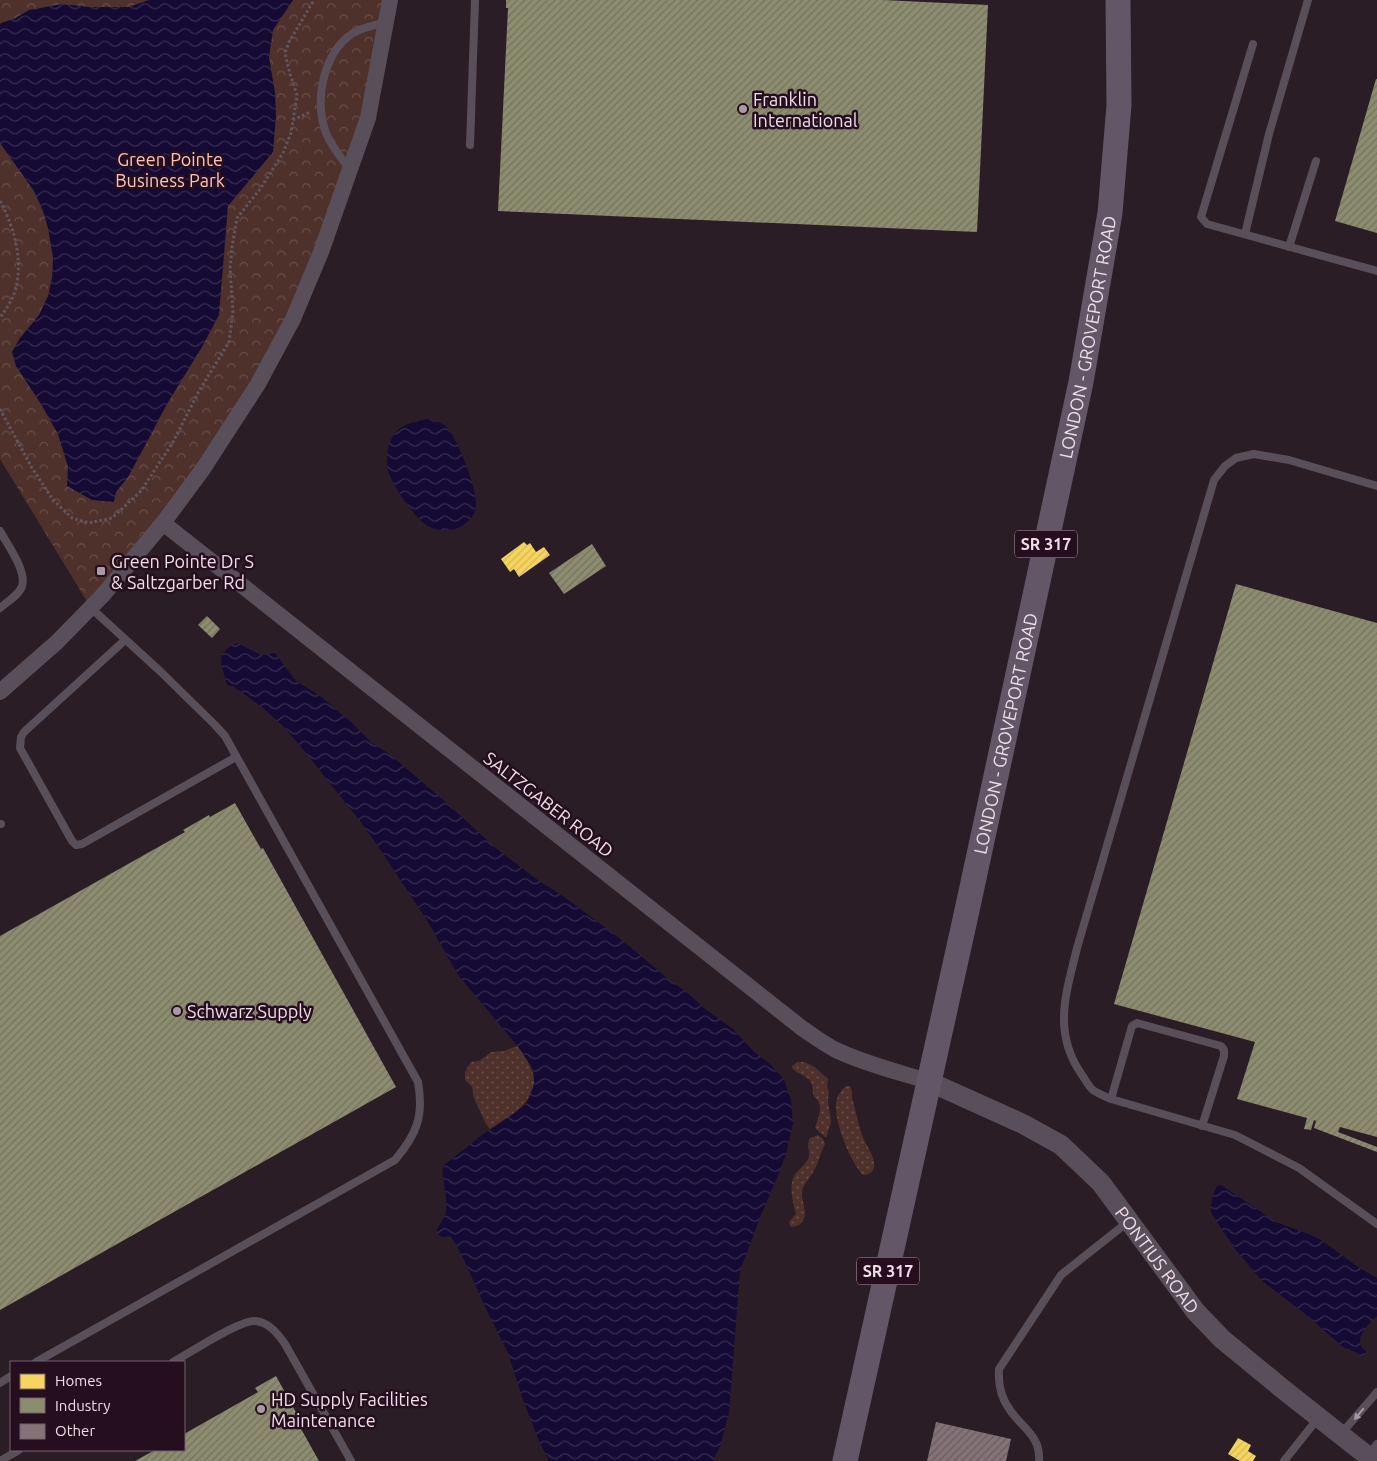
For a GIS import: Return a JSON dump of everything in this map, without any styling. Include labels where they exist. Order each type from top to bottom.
[{"type":"main road","name":"LONDON - GROVEPORT ROAD","points":[[845,1461],[930,1082],[1081,382],[1110,213],[1119,105],[1118,0]]},
{"type":"street","points":[[0,692],[57,642],[91,608],[163,523],[203,469],[258,384],[293,319],[322,252],[368,118],[390,0]]},
{"type":"street","name":"SALTZGABER ROAD","points":[[163,523],[808,1033],[837,1051],[877,1066],[930,1082]]},
{"type":"street","name":"PONTIUS ROAD","points":[[930,1082],[1023,1124],[1060,1145],[1101,1183],[1196,1312],[1229,1345],[1340,1435],[1373,1454]]},
{"type":"lane","points":[[470,145],[475,0]]},
{"type":"lane","points":[[1245,234],[1269,134],[1308,0]]},
{"type":"lane","points":[[350,170],[332,146],[326,134],[321,105],[324,78],[335,50],[342,42],[355,32],[386,22]]},
{"type":"lane","points":[[1253,44],[1201,217],[1208,224],[1377,271]]},
{"type":"lane","points":[[1289,247],[1316,161]]},
{"type":"lane","points":[[1377,486],[1289,460],[1254,454],[1236,458],[1225,466],[1214,480],[1078,948],[1063,1010],[1066,1040],[1074,1063],[1092,1090],[1111,1099],[1235,1136],[1299,1168],[1377,1224]]},
{"type":"lane","points":[[0,531],[20,566],[23,577],[22,586],[0,608]]},
{"type":"lane","points":[[38,1361],[395,1160],[406,1147],[416,1130],[420,1109],[418,1082],[225,736],[161,672],[91,608]]},
{"type":"lane","points":[[125,640],[24,732],[21,737],[20,748],[72,841],[76,845],[82,844],[236,757]]},
{"type":"lane","points":[[1111,1099],[1132,1026],[1137,1023],[1221,1046],[1224,1050],[1224,1056],[1202,1126]]},
{"type":"lane","points":[[1040,1461],[1040,1455],[1034,1439],[1025,1426],[1010,1411],[1002,1395],[998,1380],[999,1369],[1062,1275],[1129,1221]]},
{"type":"lane","points":[[175,1361],[240,1324],[256,1321],[273,1328],[285,1344],[351,1461]]},
{"type":"lane","points":[[1340,1435],[1377,1392]]},
{"type":"lane","points":[[1284,1461],[1318,1418]]},
{"type":"lane","points":[[0,1461],[17,1451]]},
{"type":"path","points":[[0,410],[32,468],[53,500],[72,518],[89,523],[112,518],[141,491],[173,442],[198,391],[230,342],[233,312],[230,268],[237,218],[260,189],[283,153],[291,133],[297,95],[285,53],[289,42],[314,0]]},
{"type":"path","points":[[293,120],[309,112],[322,112]]},
{"type":"path","points":[[0,201],[18,246],[16,288],[0,318]]},
{"type":"green space","name":"Green Pointe Business Park","points":[[0,0],[390,0],[368,118],[258,384],[91,608],[0,459]]},
{"type":"green space","points":[[517,1046],[533,1074],[534,1085],[531,1095],[515,1112],[490,1129],[474,1098],[472,1087],[465,1080],[465,1072],[471,1062],[479,1061],[491,1052],[504,1051]]},
{"type":"green space","points":[[797,1062],[810,1064],[828,1079],[827,1088],[829,1091],[828,1100],[831,1122],[826,1138],[815,1128],[820,1108],[813,1094],[812,1083],[792,1068]]},
{"type":"green space","points":[[846,1086],[851,1088],[852,1099],[863,1139],[874,1163],[873,1169],[867,1175],[863,1175],[853,1161],[840,1130],[836,1103],[842,1089]]},
{"type":"green space","points":[[818,1135],[825,1144],[816,1167],[802,1191],[804,1219],[799,1225],[791,1227],[789,1222],[796,1214],[792,1198],[792,1182],[809,1157],[808,1143],[810,1138]]},
{"type":"water","points":[[149,0],[293,0],[273,30],[269,57],[275,93],[276,116],[273,152],[228,206],[219,315],[167,404],[128,477],[116,492],[114,502],[92,500],[67,486],[68,467],[58,434],[16,366],[12,352],[20,338],[39,315],[48,296],[52,278],[53,258],[48,228],[34,191],[0,143],[0,25],[29,10],[62,4],[89,7],[129,7]]},
{"type":"water","points":[[428,419],[446,426],[451,432],[466,464],[474,489],[476,499],[475,512],[465,524],[455,529],[438,530],[422,522],[394,485],[388,471],[388,450],[394,435],[400,428],[408,424]]},
{"type":"water","points":[[237,643],[261,655],[275,653],[296,681],[319,695],[372,743],[388,753],[441,798],[498,850],[622,940],[705,1009],[733,1029],[784,1080],[791,1100],[793,1123],[786,1154],[740,1271],[729,1413],[720,1446],[713,1461],[549,1461],[522,1397],[508,1353],[464,1260],[450,1236],[442,1237],[438,1234],[437,1230],[446,1209],[443,1166],[526,1104],[534,1085],[534,1074],[531,1066],[520,1049],[458,975],[428,922],[382,852],[302,748],[283,726],[262,707],[233,686],[227,685],[221,660],[225,651]]},
{"type":"water","points":[[1221,1185],[1276,1222],[1321,1240],[1358,1267],[1377,1278],[1377,1316],[1362,1333],[1360,1343],[1366,1353],[1361,1357],[1358,1353],[1343,1347],[1304,1313],[1262,1281],[1235,1249],[1211,1213],[1214,1192],[1217,1186]]},
{"type":"building: Homes","points":[[524,542],[527,545],[530,543],[536,552],[544,547],[550,555],[519,577],[514,569],[510,572],[501,559]]},
{"type":"building: Homes","points":[[1238,1438],[1251,1445],[1248,1451],[1256,1456],[1253,1461],[1240,1461],[1228,1454]]},
{"type":"building: Industry","name":"Franklin International","points":[[506,0],[883,0],[988,5],[977,232],[498,211],[508,8],[506,8]]},
{"type":"building: Industry","points":[[1377,79],[1377,233],[1335,221]]},
{"type":"building: Industry","points":[[592,544],[606,566],[564,594],[549,573]]},
{"type":"building: Industry","points":[[1236,584],[1377,623],[1377,1137],[1340,1127],[1338,1132],[1377,1147],[1377,1152],[1314,1128],[1316,1121],[1314,1120],[1311,1130],[1304,1129],[1307,1118],[1237,1099],[1255,1042],[1114,1004]]},
{"type":"building: Industry","points":[[207,616],[220,629],[212,638],[198,625]]},
{"type":"building: Industry","name":"Schwarz Supply","points":[[235,803],[261,849],[263,848],[396,1087],[0,1310],[0,936],[185,832],[183,830],[209,815],[210,817]]},
{"type":"building: Industry","name":"HD Supply Facilities Maintenance","points":[[276,1376],[303,1425],[300,1427],[319,1461],[135,1461],[153,1451],[185,1451],[185,1433],[258,1392],[255,1388]]},
{"type":"building: Other","points":[[936,1422],[1011,1439],[1006,1461],[927,1461]]},
{"type":"place","name":"Franklin International","points":[[743,109]]},
{"type":"place","name":"Green Pointe Dr S & Saltzgarber Rd","points":[[101,571]]},
{"type":"place","name":"Schwarz Supply","points":[[177,1011]]},
{"type":"place","name":"HD Supply Facilities Maintenance","points":[[261,1409]]}]
